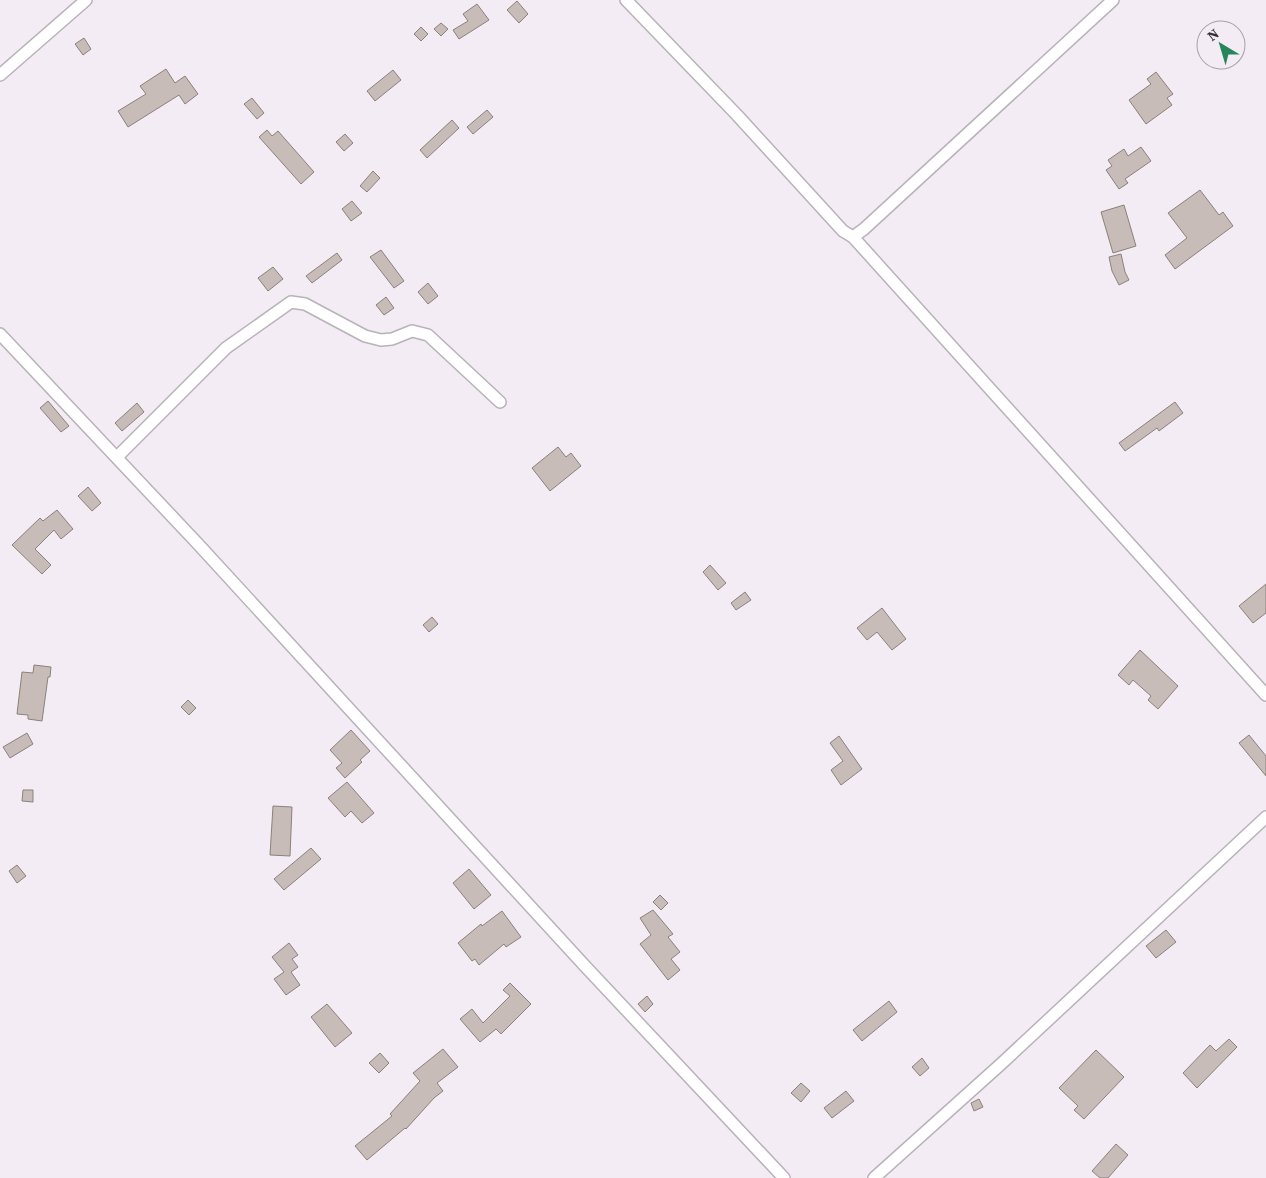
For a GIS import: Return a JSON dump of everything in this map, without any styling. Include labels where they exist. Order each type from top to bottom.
[{"type":"street","points":[[0,75],[86,0]]},
{"type":"street","points":[[626,0],[737,115],[843,231],[854,237],[1266,695]]},
{"type":"street","points":[[854,237],[1113,0]]},
{"type":"street","points":[[117,457],[226,348],[291,302],[305,304],[365,336],[381,340],[392,339],[412,331],[428,335],[500,402]]},
{"type":"street","points":[[0,334],[198,544],[570,951],[784,1178]]},
{"type":"street","points":[[874,1178],[1001,1064],[1266,817]]},
{"type":"building","points":[[517,1],[528,14],[519,23],[507,10]]},
{"type":"building","points":[[477,4],[489,20],[459,39],[453,30],[468,21],[463,14]]},
{"type":"building","points":[[441,23],[448,29],[441,36],[434,29]]},
{"type":"building","points":[[421,27],[428,34],[421,41],[414,34]]},
{"type":"building","points":[[84,38],[91,49],[83,55],[75,44]]},
{"type":"building","points":[[166,69],[175,83],[185,76],[198,94],[185,104],[179,95],[128,127],[118,111],[146,94],[140,86]]},
{"type":"building","points":[[393,70],[401,80],[375,101],[367,91]]},
{"type":"building","points":[[1156,72],[1173,94],[1167,98],[1172,105],[1146,124],[1129,100],[1151,84],[1147,79]]},
{"type":"building","points":[[252,98],[264,113],[257,119],[244,104]]},
{"type":"building","points":[[487,110],[493,117],[473,134],[467,127]]},
{"type":"building","points":[[452,120],[459,128],[427,158],[420,150]]},
{"type":"building","points":[[267,130],[272,136],[278,131],[314,172],[301,184],[259,137]]},
{"type":"building","points":[[345,134],[353,143],[344,151],[336,142]]},
{"type":"building","points":[[1141,147],[1151,161],[1125,179],[1128,183],[1119,189],[1106,170],[1112,166],[1108,160],[1124,149],[1128,156]]},
{"type":"building","points":[[373,171],[380,178],[367,192],[360,186]]},
{"type":"building","points":[[1200,190],[1219,215],[1223,212],[1233,226],[1175,269],[1165,255],[1187,238],[1168,213]]},
{"type":"building","points":[[352,201],[362,213],[351,221],[342,209]]},
{"type":"building","points":[[1124,205],[1136,246],[1113,253],[1101,212]]},
{"type":"building","points":[[381,250],[404,281],[394,288],[370,257]]},
{"type":"building","points":[[337,253],[342,260],[312,283],[306,276]]},
{"type":"building","points":[[1121,254],[1129,280],[1119,285],[1112,271],[1109,257]]},
{"type":"building","points":[[273,267],[283,279],[268,291],[258,278]]},
{"type":"building","points":[[428,283],[438,296],[428,304],[418,292]]},
{"type":"building","points":[[386,297],[394,308],[384,315],[376,305]]},
{"type":"building","points":[[48,401],[69,426],[61,432],[40,408]]},
{"type":"building","points":[[1175,402],[1183,413],[1159,431],[1157,428],[1125,451],[1119,443]]},
{"type":"building","points":[[137,403],[144,412],[122,431],[115,423]]},
{"type":"building","points":[[558,447],[566,457],[571,453],[581,466],[550,491],[532,468]]},
{"type":"building","points":[[88,487],[101,503],[92,511],[78,496]]},
{"type":"building","points":[[57,510],[73,529],[61,539],[54,530],[35,549],[51,565],[42,574],[12,545],[40,518],[43,521]]},
{"type":"building","points":[[710,565],[726,583],[718,590],[703,572]]},
{"type":"building","points":[[1266,584],[1266,613],[1253,623],[1239,606]]},
{"type":"building","points":[[745,592],[751,600],[736,610],[731,603]]},
{"type":"building","points":[[882,608],[906,639],[892,650],[877,632],[867,640],[857,628]]},
{"type":"building","points":[[432,617],[438,624],[429,632],[423,625]]},
{"type":"building","points":[[1140,650],[1178,686],[1158,709],[1148,700],[1151,696],[1133,680],[1129,685],[1118,675]]},
{"type":"building","points":[[34,665],[51,667],[42,721],[28,719],[28,715],[17,714],[22,672],[33,673]]},
{"type":"building","points":[[188,700],[196,708],[189,715],[181,707]]},
{"type":"building","points":[[351,730],[370,751],[360,760],[362,762],[345,778],[336,768],[342,763],[330,750]]},
{"type":"building","points":[[27,733],[33,744],[10,758],[3,747]]},
{"type":"building","points":[[1249,735],[1266,756],[1266,776],[1239,743]]},
{"type":"building","points":[[839,736],[862,769],[841,785],[831,770],[843,761],[830,743]]},
{"type":"building","points":[[347,782],[374,813],[362,823],[351,811],[345,817],[328,798]]},
{"type":"building","points":[[23,790],[33,790],[33,802],[22,801]]},
{"type":"building","points":[[273,806],[292,807],[290,856],[270,855]]},
{"type":"building","points":[[311,848],[321,859],[284,890],[274,879]]},
{"type":"building","points":[[17,865],[26,876],[17,883],[9,871]]},
{"type":"building","points":[[469,869],[491,895],[474,909],[453,883]]},
{"type":"building","points":[[660,895],[668,903],[661,910],[653,902]]},
{"type":"building","points":[[653,910],[673,934],[668,937],[680,952],[671,959],[680,970],[668,980],[640,944],[651,935],[640,918]]},
{"type":"building","points":[[502,911],[521,937],[506,947],[504,944],[479,965],[475,959],[472,961],[458,943],[481,924],[482,926]]},
{"type":"building","points":[[1166,930],[1176,942],[1156,958],[1146,946]]},
{"type":"building","points":[[289,943],[298,955],[292,959],[298,967],[291,972],[300,985],[286,995],[274,979],[284,972],[272,957]]},
{"type":"building","points":[[510,983],[531,1004],[501,1034],[496,1029],[480,1042],[460,1019],[472,1009],[483,1023],[510,996],[503,990]]},
{"type":"building","points":[[647,996],[653,1004],[645,1012],[638,1004]]},
{"type":"building","points":[[889,1001],[897,1012],[862,1041],[853,1030]]},
{"type":"building","points":[[327,1004],[352,1033],[335,1047],[311,1017]]},
{"type":"building","points":[[1229,1039],[1237,1047],[1197,1088],[1183,1073],[1210,1045],[1216,1051]]},
{"type":"building","points":[[443,1049],[458,1067],[437,1083],[443,1091],[434,1098],[406,1129],[367,1160],[355,1146],[392,1116],[390,1114],[420,1081],[413,1073]]},
{"type":"building","points":[[1096,1050],[1124,1077],[1084,1119],[1074,1110],[1078,1106],[1059,1088]]},
{"type":"building","points":[[380,1053],[389,1063],[379,1073],[369,1063]]},
{"type":"building","points":[[922,1058],[929,1068],[920,1076],[912,1067]]},
{"type":"building","points":[[801,1083],[810,1091],[801,1102],[791,1093]]},
{"type":"building","points":[[846,1091],[854,1101],[832,1118],[824,1108]]},
{"type":"building","points":[[979,1099],[983,1107],[974,1111],[971,1103]]},
{"type":"building","points":[[1116,1144],[1128,1155],[1108,1178],[1100,1178],[1092,1171]]}]
